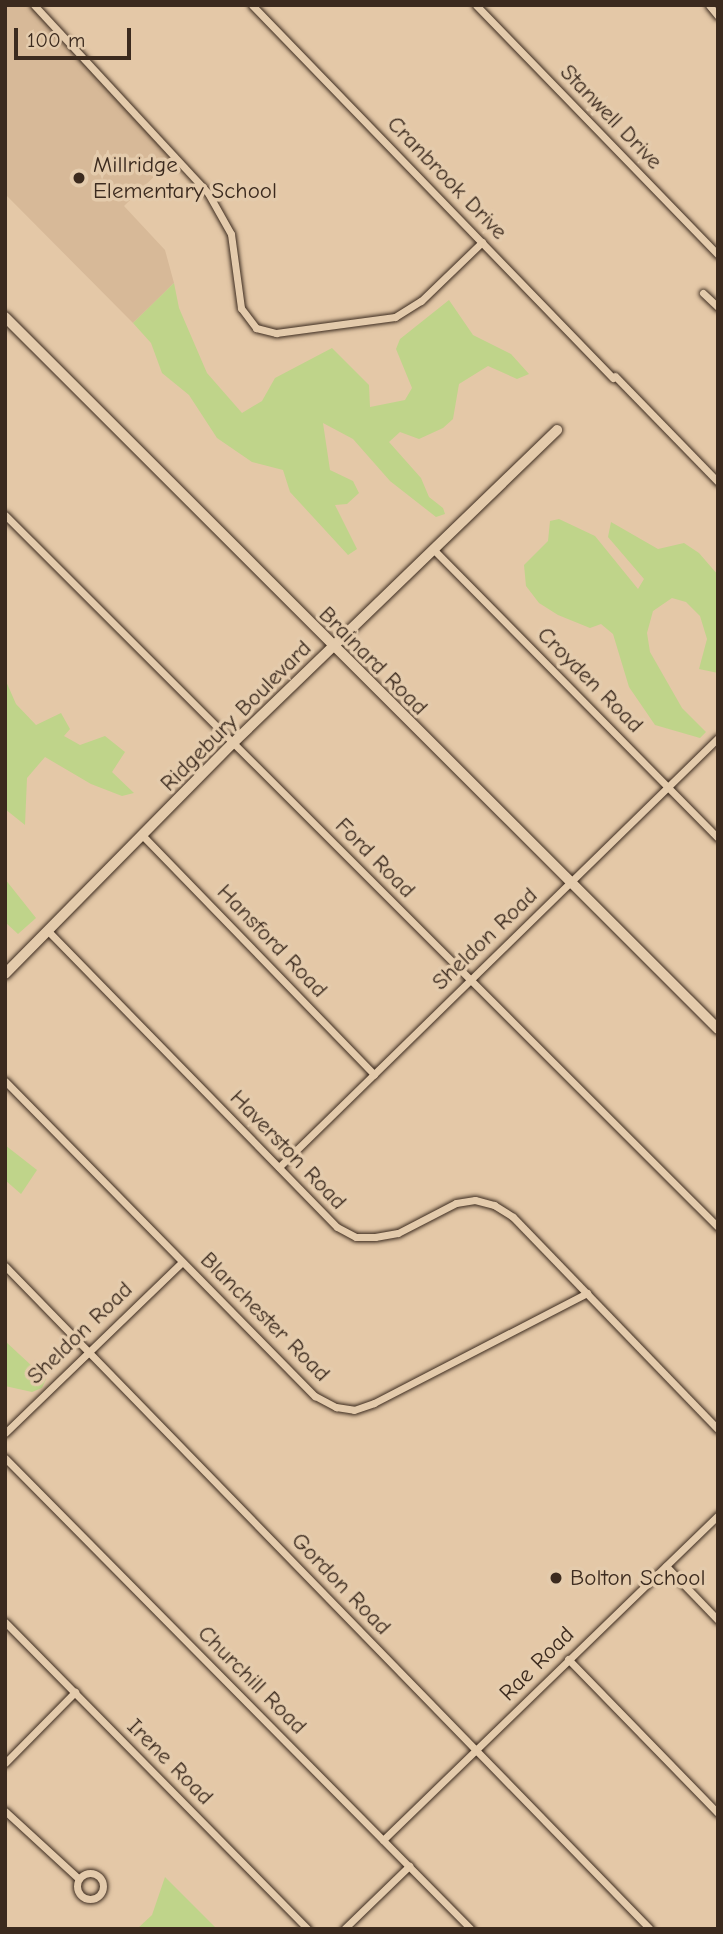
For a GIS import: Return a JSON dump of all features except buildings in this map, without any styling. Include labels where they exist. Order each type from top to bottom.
[{"type":"street","points":[[34,5],[208,193],[230,234],[242,308],[256,328],[276,333],[396,317],[421,301],[482,242]]},
{"type":"street","name":"Cranbrook Drive","points":[[252,5],[718,482]]},
{"type":"street","name":"Stanwell Drive","points":[[476,5],[718,255]]},
{"type":"street","points":[[709,5],[718,16]]},
{"type":"street","points":[[704,293],[718,307]]},
{"type":"street","name":"Brainard Road","points":[[5,317],[332,648],[718,1029]]},
{"type":"street","name":"Ridgebury Boulevard","points":[[5,974],[232,744],[558,430]]},
{"type":"street","name":"Ford Road","points":[[5,515],[718,1227]]},
{"type":"street","name":"Croyden Road","points":[[434,550],[718,838]]},
{"type":"street","name":"Sheldon Road","points":[[279,1167],[718,738]]},
{"type":"street","name":"Hansford Road","points":[[143,836],[374,1074]]},
{"type":"street","name":"Haverston Road","points":[[49,932],[337,1227],[356,1237],[398,1233],[456,1203],[475,1200],[494,1205],[513,1217],[718,1429]]},
{"type":"street","name":"Blanchester Road","points":[[5,1081],[315,1396],[354,1410],[587,1293]]},
{"type":"street","name":"Sheldon Road","points":[[5,1433],[182,1262]]},
{"type":"street","name":"Gordon Road","points":[[5,1266],[650,1929]]},
{"type":"street","name":"Churchill Road","points":[[5,1458],[471,1929]]},
{"type":"street","name":"Rae Road","points":[[383,1840],[718,1515]]},
{"type":"street","points":[[666,1566],[718,1620]]},
{"type":"street","name":"Irene Road","points":[[5,1622],[308,1929]]},
{"type":"street","points":[[568,1659],[718,1813]]},
{"type":"street","points":[[5,1763],[75,1692]]},
{"type":"street","points":[[5,1811],[79,1879]]},
{"type":"street","points":[[344,1929],[409,1866]]},
{"type":"shaded area","name":"Millridge Elementary School","points":[[5,5],[34,5],[174,157],[124,206],[165,250],[174,283],[133,323],[5,194]]},
{"type":"green space","points":[[174,283],[179,308],[207,373],[242,413],[262,401],[275,378],[332,348],[369,385],[370,407],[405,400],[412,388],[396,349],[400,339],[449,300],[473,335],[511,354],[529,374],[517,379],[488,366],[459,384],[453,419],[443,428],[419,439],[400,432],[389,442],[421,478],[429,497],[443,508],[445,514],[436,517],[390,481],[353,439],[323,423],[330,470],[353,481],[359,493],[347,504],[335,505],[357,549],[348,555],[290,492],[283,470],[252,462],[217,438],[189,395],[162,373],[151,343],[133,323]]},
{"type":"green space","points":[[559,519],[595,536],[638,589],[644,579],[608,537],[611,522],[658,549],[684,543],[699,553],[718,575],[718,673],[699,669],[707,639],[700,616],[686,602],[672,598],[653,611],[647,633],[650,652],[682,708],[706,732],[700,738],[655,725],[629,687],[613,634],[601,624],[590,628],[558,615],[539,603],[526,586],[524,565],[548,541],[550,521]]},
{"type":"green space","points":[[5,679],[16,704],[36,725],[61,713],[70,729],[64,736],[80,745],[105,736],[125,752],[112,772],[134,793],[122,796],[91,784],[45,757],[27,778],[25,825],[5,809]]},
{"type":"green space","points":[[5,879],[36,918],[18,934],[5,922]]},
{"type":"green space","points":[[5,1145],[37,1170],[21,1194],[5,1180]]},
{"type":"green space","points":[[5,1341],[46,1379],[42,1388],[32,1392],[5,1386]]},
{"type":"green space","points":[[165,1877],[217,1929],[137,1929],[152,1915]]},
{"type":"place","name":"Millridge Elementary School","points":[[79,178]]},
{"type":"place","name":"Bolton School","points":[[556,1578]]}]
